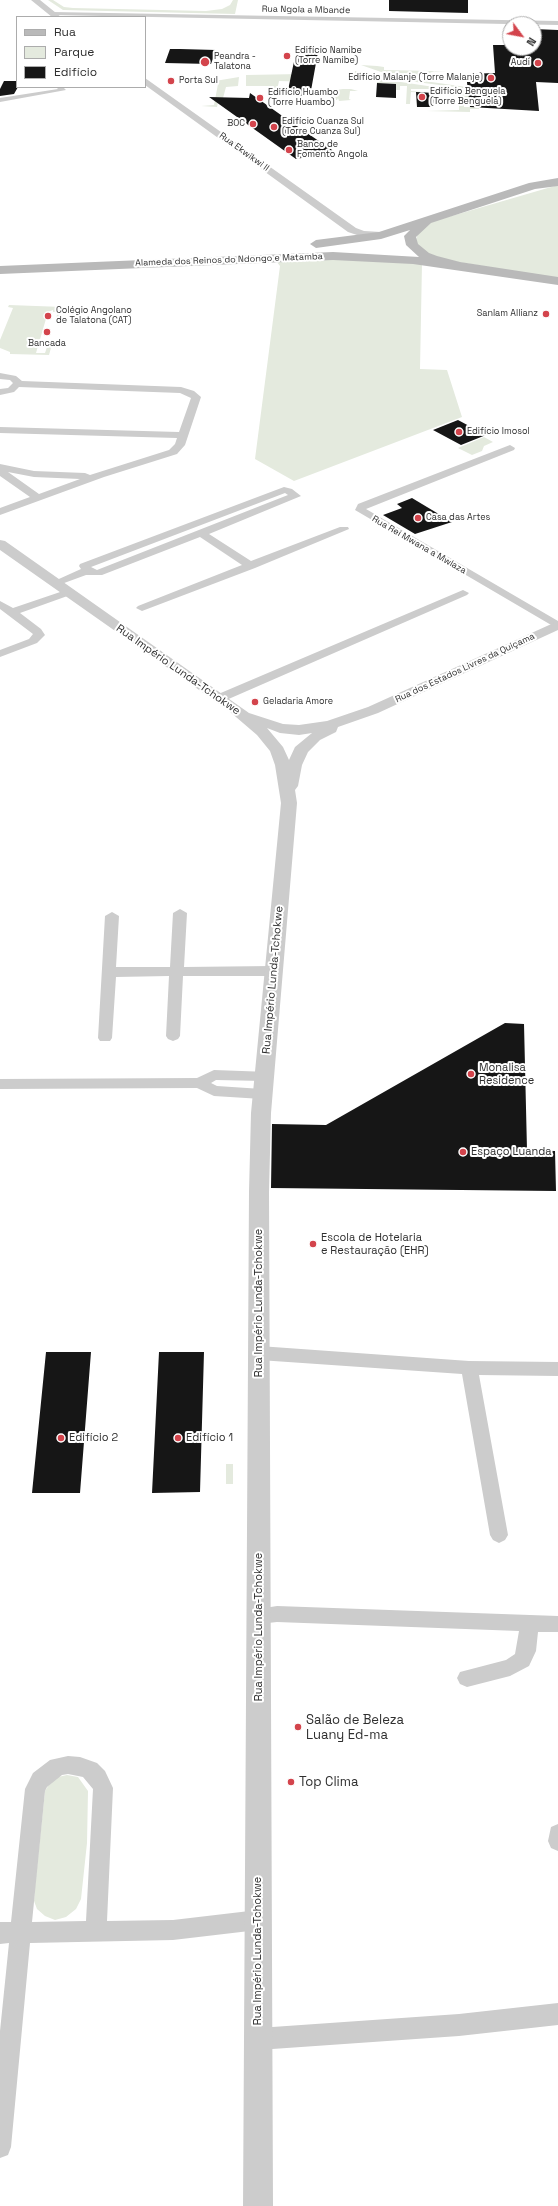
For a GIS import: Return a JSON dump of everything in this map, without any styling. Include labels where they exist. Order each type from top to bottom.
[{"type":"main road","points":[[533,186],[558,178]]},
{"type":"main road","points":[[533,186],[558,182]]},
{"type":"main road","name":"Alameda dos Reinos do Ndongo e Matamba","points":[[0,270],[285,252],[302,245],[381,235],[533,186]]},
{"type":"main road","points":[[427,220],[410,236],[412,245],[424,256],[459,266],[558,281]]},
{"type":"main road","name":"Alameda dos Reinos do Ndongo e Matamba","points":[[0,258],[285,252],[371,257],[459,266]]},
{"type":"main road","points":[[531,278],[558,285]]},
{"type":"street","points":[[35,0],[55,16]]},
{"type":"street","name":"Rua Ngola a Mbande","points":[[146,17],[558,22]]},
{"type":"street","name":"Rua Ekwikwi II","points":[[146,81],[344,224],[357,232],[381,235]]},
{"type":"street","points":[[19,97],[23,88]]},
{"type":"street","points":[[0,100],[63,90],[60,88]]},
{"type":"street","points":[[334,242],[345,240],[350,236],[344,224]]},
{"type":"street","points":[[0,376],[13,378],[17,384]]},
{"type":"street","points":[[0,392],[11,390],[17,384],[186,391],[196,397],[180,446],[172,452],[100,475],[0,512]]},
{"type":"street","points":[[0,430],[184,435]]},
{"type":"street","name":"Rua Rei Mwana a Mwlaza","points":[[510,448],[362,506],[360,510],[558,626]]},
{"type":"street","points":[[0,467],[45,475],[100,475]]},
{"type":"street","points":[[0,471],[38,498]]},
{"type":"street","points":[[284,490],[296,495],[295,497],[202,534],[98,573],[94,574],[88,570],[84,566],[284,490]]},
{"type":"street","points":[[142,608],[344,529]]},
{"type":"street","points":[[202,534],[251,566]]},
{"type":"street","name":"Rua Império Lunda-Tchokwe","points":[[0,544],[234,708],[262,732],[277,750],[283,764],[289,803],[262,1094],[259,1192],[258,2206]]},
{"type":"street","points":[[56,583],[88,570]]},
{"type":"street","points":[[13,612],[69,592]]},
{"type":"street","points":[[220,698],[463,593]]},
{"type":"street","points":[[0,604],[13,612],[37,631],[39,635],[33,641],[0,654]]},
{"type":"street","name":"Rua dos Estados Livres da Quiçama","points":[[289,803],[291,778],[301,750],[315,737],[558,626]]},
{"type":"street","name":"Rua dos Estados Livres da Quiçama","points":[[234,708],[260,721],[280,728],[299,730],[330,725],[373,710]]},
{"type":"street","points":[[173,1036],[180,913]]},
{"type":"street","points":[[104,1038],[112,916]]},
{"type":"street","points":[[109,972],[273,971]]},
{"type":"street","points":[[0,1084],[199,1083],[214,1075],[264,1076]]},
{"type":"street","points":[[199,1083],[214,1091],[262,1094]]},
{"type":"street","points":[[259,1353],[469,1368],[558,1369]]},
{"type":"street","points":[[469,1368],[499,1535]]},
{"type":"street","points":[[259,1616],[277,1614],[558,1624]]},
{"type":"street","points":[[467,1678],[510,1668],[522,1660],[526,1651],[529,1624]]},
{"type":"street","points":[[0,2147],[10,1933],[34,1789],[48,1772],[57,1767],[68,1765],[80,1766],[90,1770],[98,1778],[103,1788],[96,1932]]},
{"type":"street","points":[[558,1834],[558,1842]]},
{"type":"street","points":[[10,1933],[173,1930],[258,1920]]},
{"type":"street","points":[[258,2039],[459,2025],[558,2014]]},
{"type":"green space","points":[[48,0],[53,0],[64,7],[73,8],[206,11],[222,9],[230,5],[233,0],[238,0],[235,14],[63,10]]},
{"type":"green space","points":[[361,65],[384,67],[384,70],[435,71],[429,73],[429,78],[381,72]]},
{"type":"green space","points":[[355,71],[473,88],[502,93],[354,74]]},
{"type":"green space","points":[[301,74],[312,82],[279,81],[275,100],[271,99],[273,86],[246,86],[246,75]]},
{"type":"green space","points":[[239,77],[238,86],[226,87],[223,98],[219,98],[217,107],[201,106],[214,105],[218,84],[213,84],[215,81]]},
{"type":"green space","points":[[381,79],[434,87],[434,89],[411,89],[411,91],[434,93],[411,92],[410,104],[406,104],[407,86],[400,86],[400,90],[396,90],[396,84],[377,83],[377,80]]},
{"type":"green space","points":[[445,88],[503,97],[467,97],[464,99],[464,107],[479,107],[479,109],[470,109],[470,112],[426,111],[459,110],[459,96],[453,96],[453,94],[443,94]]},
{"type":"green space","points":[[343,89],[358,91],[350,91],[349,99],[351,100],[339,101],[338,98],[337,100],[334,100],[336,91],[329,91]]},
{"type":"green space","points":[[558,185],[558,278],[445,260],[424,252],[415,243],[418,233],[431,222]]},
{"type":"green space","points":[[309,258],[422,263],[420,369],[447,370],[462,417],[294,481],[255,459],[280,266],[276,261]]},
{"type":"green space","points":[[9,305],[63,307],[59,321],[55,321],[58,312],[53,312],[53,310],[48,312],[36,353],[45,353],[48,344],[52,344],[49,355],[10,354],[10,352],[0,348],[0,340],[13,308],[8,307]]},
{"type":"green space","points":[[484,437],[493,442],[484,446],[482,451],[472,455],[458,448]]},
{"type":"green space","points":[[226,1464],[233,1464],[233,1484],[226,1484]]},
{"type":"green space","points":[[67,1775],[78,1777],[88,1791],[87,1843],[81,1899],[76,1909],[66,1917],[55,1920],[45,1916],[37,1909],[34,1901],[35,1886],[45,1791],[50,1783],[58,1777]]},
{"type":"building","points":[[389,0],[468,0],[468,13],[389,11]]},
{"type":"building","points":[[542,29],[558,30],[558,83],[536,82],[539,111],[470,107],[466,74],[495,73],[493,45],[502,45],[502,56],[542,56]]},
{"type":"building","points":[[170,49],[216,50],[211,64],[165,63]]},
{"type":"building","points":[[296,52],[318,52],[310,96],[287,95]]},
{"type":"building","points":[[4,81],[16,81],[16,88],[17,88],[14,94],[0,96],[0,89]]},
{"type":"building","points":[[377,83],[396,84],[396,98],[376,97]]},
{"type":"building","points":[[416,92],[434,93],[433,107],[417,107]]},
{"type":"building","points":[[250,93],[335,152],[296,159],[209,97],[249,98]]},
{"type":"building","name":"Edifício Imosol","points":[[458,420],[486,435],[461,445],[433,430]]},
{"type":"building","name":"Casa das Artes","points":[[412,498],[452,522],[415,534],[383,515],[402,508],[397,504]]},
{"type":"building","name":"Monalisa Residence","points":[[505,1023],[524,1024],[527,1150],[555,1151],[556,1191],[271,1188],[272,1124],[326,1125]]},
{"type":"building","name":"Edifício 2","points":[[46,1352],[91,1352],[80,1493],[32,1493]]},
{"type":"building","name":"Edifício 1","points":[[159,1352],[204,1352],[200,1492],[152,1493]]},
{"type":"place","name":"Edifício Namibe (Torre Namibe)","points":[[287,56]]},
{"type":"place","name":"Peandra - Talatona","points":[[205,62]]},
{"type":"place","name":"Audi","points":[[538,63]]},
{"type":"place","name":"Edifício Malanje (Torre Malanje)","points":[[491,78]]},
{"type":"place","name":"Porta Sul","points":[[171,81]]},
{"type":"place","name":"Edifício Benguela (Torre Benguela)","points":[[422,97]]},
{"type":"place","name":"Edifício Huambo (Torre Huambo)","points":[[260,98]]},
{"type":"place","name":"BOC","points":[[253,124]]},
{"type":"place","name":"Edifício Cuanza Sul (Torre Cuanza Sul)","points":[[274,127]]},
{"type":"place","name":"Banco de Fomento Angola","points":[[289,150]]},
{"type":"place","name":"Sanlam Allianz","points":[[546,314]]},
{"type":"place","name":"Colégio Angolano de Talatona (CAT)","points":[[48,316]]},
{"type":"place","name":"Bancada","points":[[47,332]]},
{"type":"place","name":"Edifício Imosol","points":[[459,432]]},
{"type":"place","name":"Casa das Artes","points":[[418,518]]},
{"type":"place","name":"Geladaria Amore","points":[[255,702]]},
{"type":"place","name":"Monalisa Residence","points":[[471,1074]]},
{"type":"place","name":"Espaço Luanda","points":[[463,1152]]},
{"type":"place","name":"Escola de Hotelaria e Restauração (EHR)","points":[[313,1244]]},
{"type":"place","name":"Edifício 2","points":[[61,1438]]},
{"type":"place","name":"Edifício 1","points":[[178,1438]]},
{"type":"place","name":"Salão de Beleza Luany Ed-ma","points":[[298,1727]]},
{"type":"place","name":"Top Clima","points":[[291,1782]]}]
